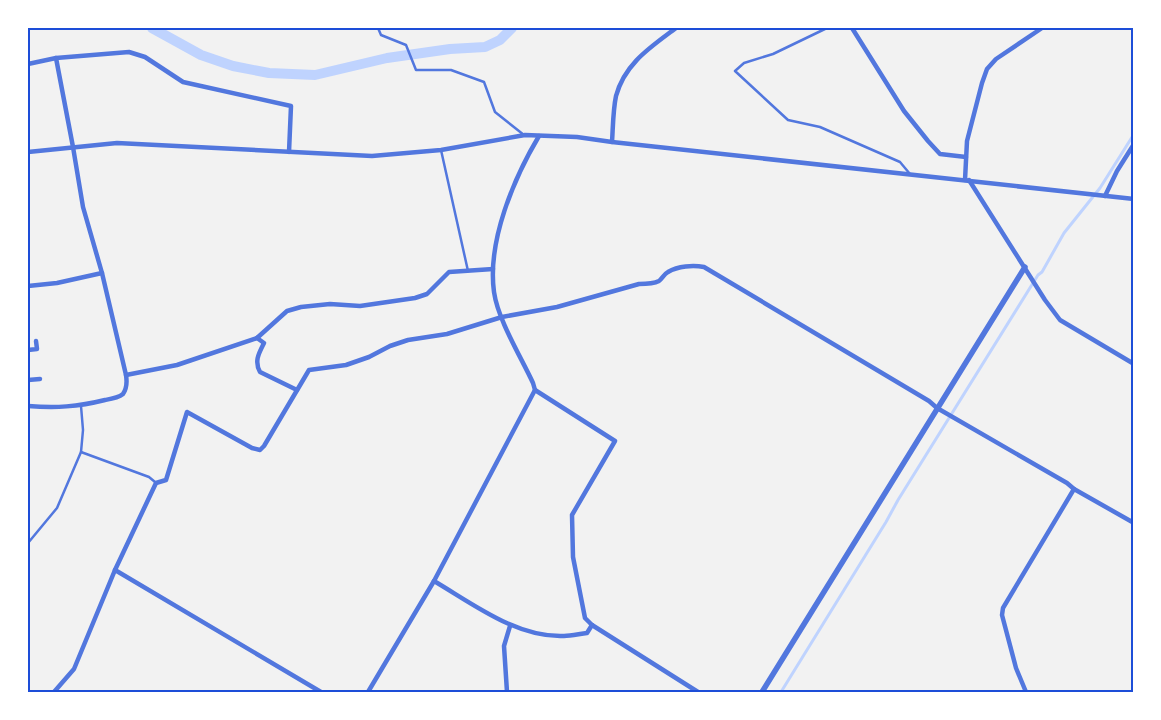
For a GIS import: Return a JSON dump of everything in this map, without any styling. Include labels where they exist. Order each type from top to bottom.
[{"type":"street","points":[[612,142],[616,96],[624,77],[635,60],[676,28]]},
{"type":"street","points":[[852,28],[904,111],[928,141],[940,154],[966,157]]},
{"type":"street","points":[[1042,28],[996,59],[987,69],[967,141],[967,180],[1060,320],[1134,364]]},
{"type":"street","points":[[28,64],[56,58],[129,52],[145,58],[183,82],[291,106],[289,152]]},
{"type":"street","points":[[28,406],[58,408],[81,406],[117,398],[127,386],[102,273],[83,207],[74,146],[56,58]]},
{"type":"street","points":[[28,152],[118,143],[372,156],[441,150],[525,136],[577,137],[1134,198]]},
{"type":"street","points":[[368,692],[434,581],[534,390],[533,383],[502,317],[494,292],[493,269],[501,219],[522,164],[539,136]]},
{"type":"street","points":[[1105,196],[1117,171],[1134,144]]},
{"type":"street","points":[[54,692],[74,669],[115,570],[156,483],[166,480],[187,412],[252,448],[260,450],[309,370],[346,364],[369,357],[390,346],[408,340],[447,334],[502,317],[557,307],[639,284],[652,283],[659,281],[674,269],[695,265],[704,267],[929,401],[937,408],[1067,483],[1074,490],[1134,523]]},
{"type":"street","points":[[762,692],[1025,267]]},
{"type":"street","points":[[126,375],[177,365],[257,338],[287,312],[301,307],[330,304],[360,306],[415,298],[427,294],[449,272],[493,269]]},
{"type":"street","points":[[28,286],[58,283],[102,273]]},
{"type":"street","points":[[257,338],[264,343],[256,360],[260,372],[297,390]]},
{"type":"street","points":[[28,350],[37,349],[36,341]]},
{"type":"street","points":[[28,380],[40,379]]},
{"type":"street","points":[[534,390],[615,441],[572,515],[573,557],[585,618],[592,625],[698,692]]},
{"type":"street","points":[[1026,692],[1016,668],[1002,615],[1003,608],[1074,490]]},
{"type":"street","points":[[115,570],[321,692]]},
{"type":"street","points":[[434,581],[510,626],[549,636],[564,636],[587,633],[592,625]]},
{"type":"street","points":[[507,692],[504,646],[510,626]]},
{"type":"lane","points":[[378,28],[381,35],[406,45],[416,70],[452,70],[484,82],[495,112],[525,136]]},
{"type":"lane","points":[[827,28],[773,54],[744,63],[736,71],[788,120],[820,127],[900,162],[910,174]]},
{"type":"lane","points":[[441,150],[468,270]]},
{"type":"lane","points":[[28,543],[57,508],[81,452],[83,430],[81,406]]},
{"type":"lane","points":[[81,452],[149,477],[156,483]]},
{"type":"waterway","points":[[152,28],[201,55],[233,66],[269,73],[315,75],[387,58],[450,49],[485,47],[500,40],[512,28]]},
{"type":"waterway","points":[[781,692],[898,500],[1038,275],[1042,272],[1064,233],[1100,188],[1134,134]]}]
